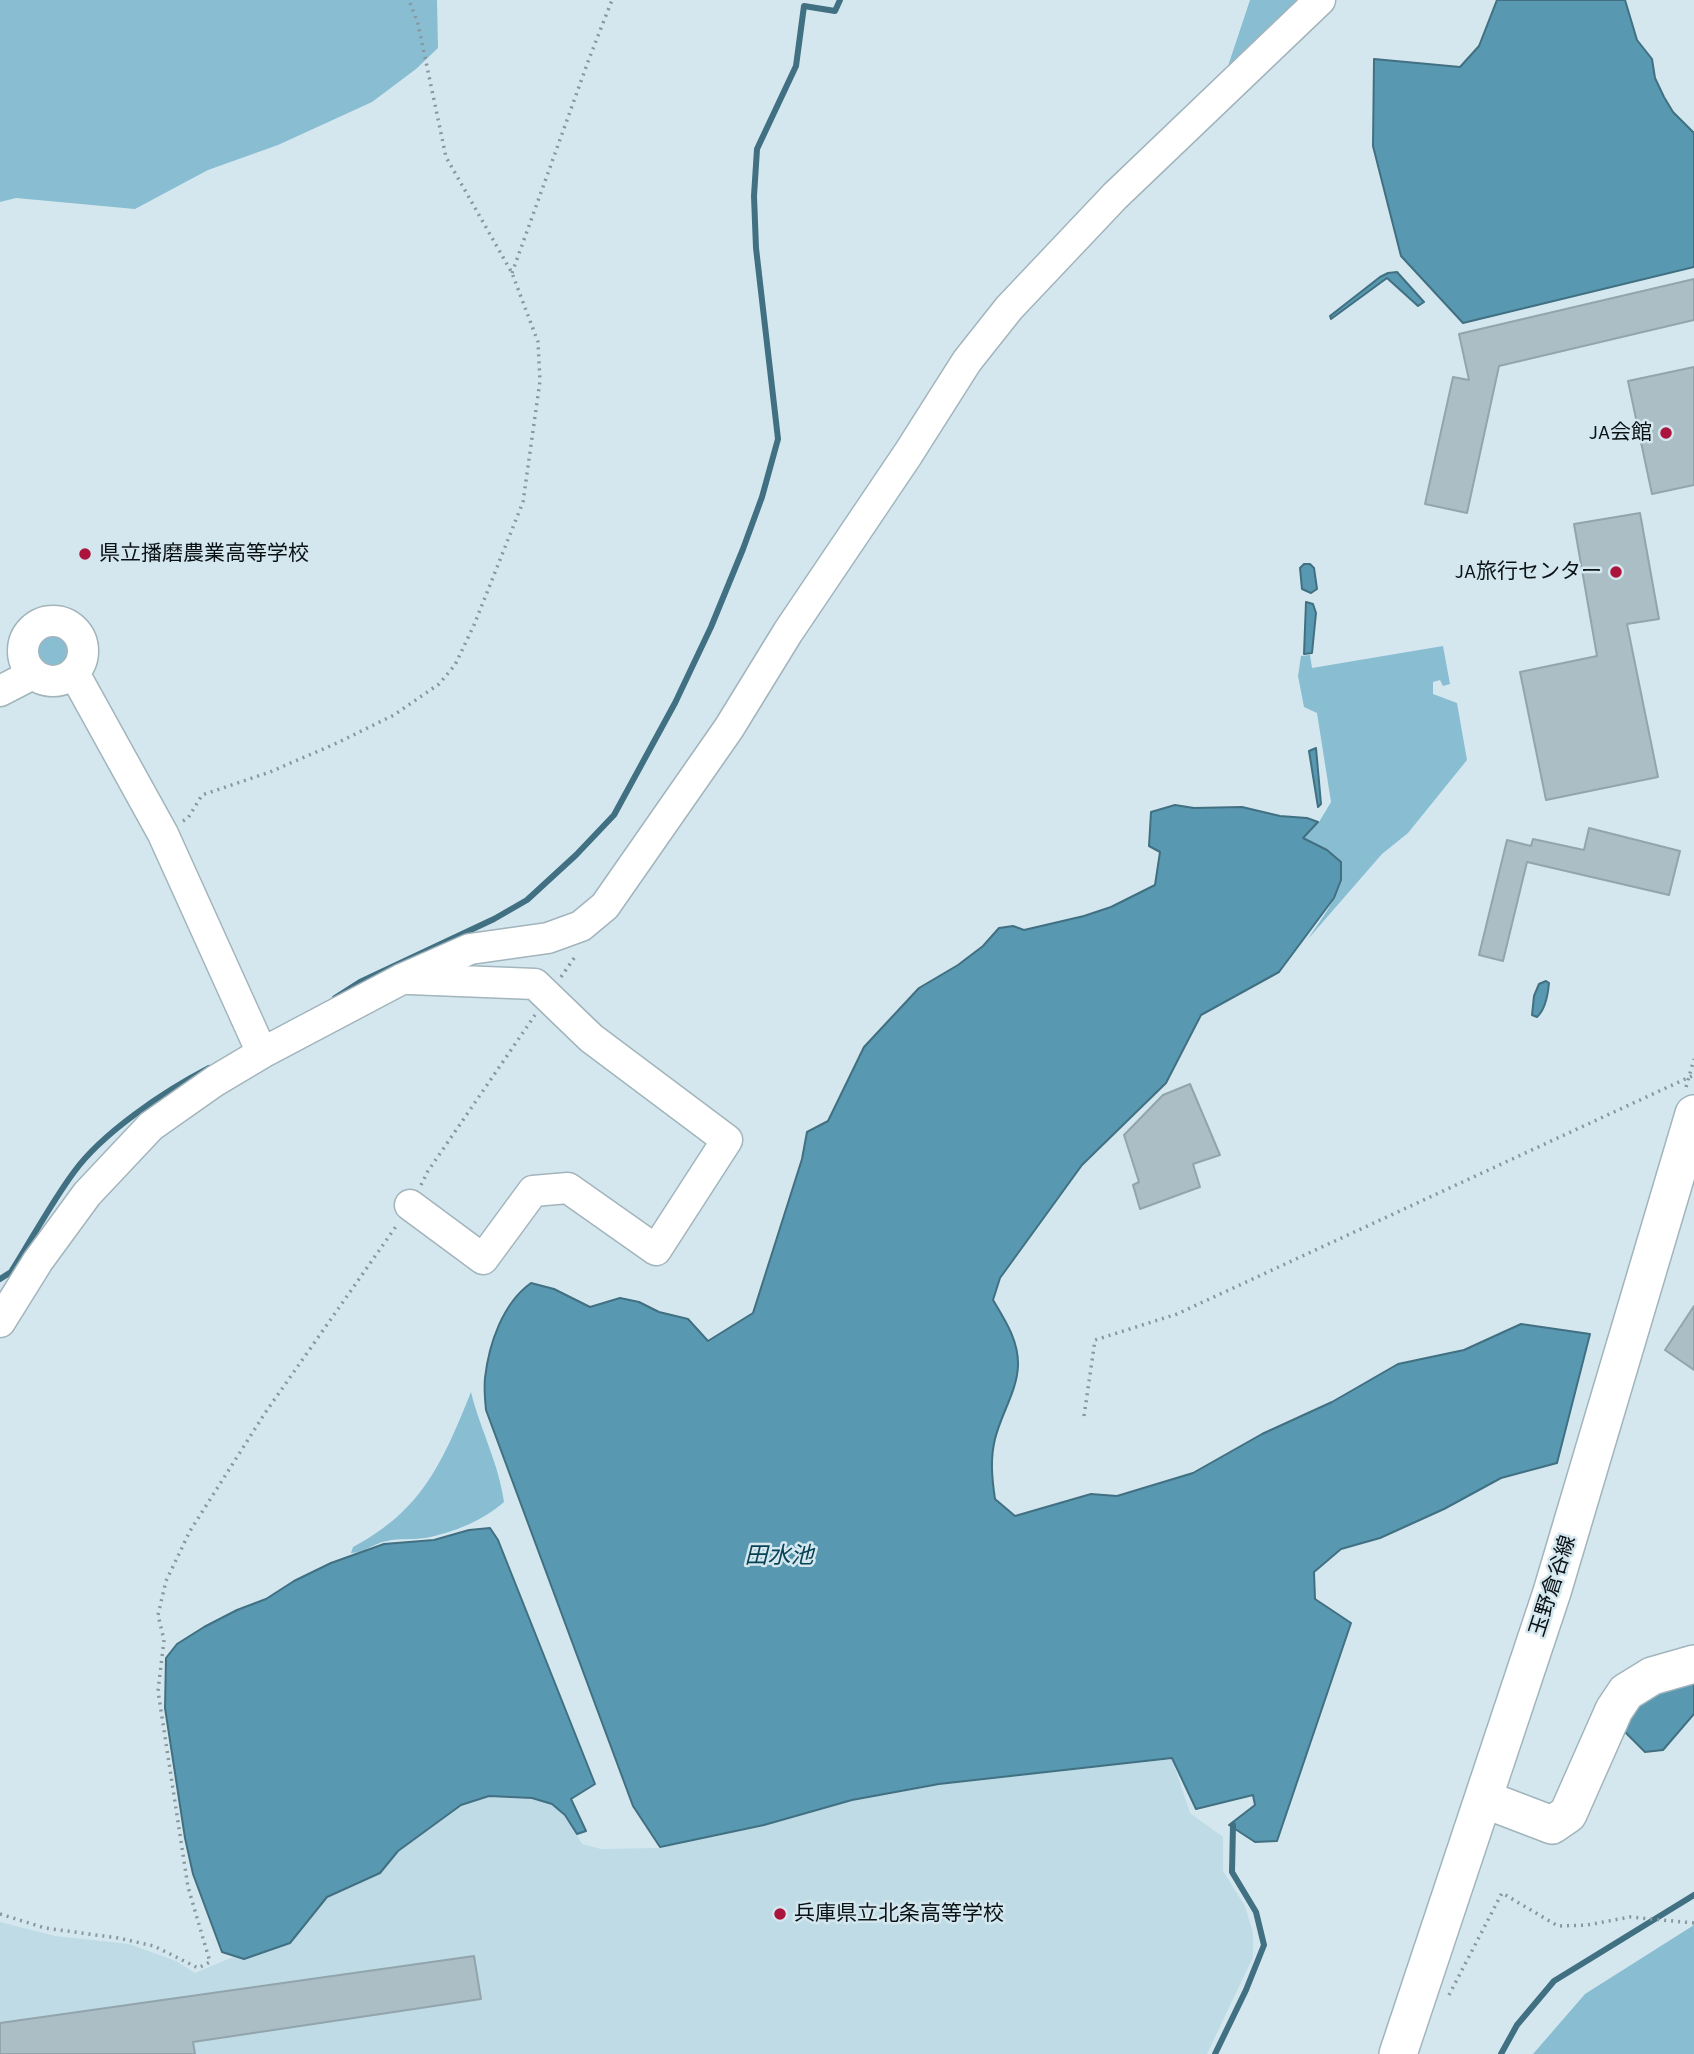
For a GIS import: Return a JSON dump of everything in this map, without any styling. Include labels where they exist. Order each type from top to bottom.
[{"type":"main road","name":"玉野倉谷線","points":[[1398,2054],[1552,1592],[1694,1114]]},
{"type":"main road","points":[[1497,1804],[1552,1825],[1568,1814],[1614,1710],[1626,1692],[1652,1676],[1694,1664]]},
{"type":"street","points":[[0,1322],[38,1261],[87,1194],[152,1126],[215,1081],[401,979],[470,949],[548,938],[581,926],[605,906],[729,728],[788,632],[967,361],[1033,282],[1115,196],[1320,0]]},
{"type":"street","points":[[56,621],[76,631],[83,645],[82,660],[74,673],[54,682],[33,674],[24,661],[23,646],[35,627],[56,621]]},
{"type":"street","points":[[74,673],[163,834],[262,1053]]},
{"type":"street","points":[[0,691],[33,674]]},
{"type":"street","points":[[401,979],[535,984],[591,1038],[727,1140],[656,1250],[568,1188],[533,1191],[484,1259],[410,1205]]},
{"type":"path","points":[[163,834],[188,818],[202,795],[271,772],[383,720],[439,684],[455,665],[479,614],[523,502],[540,380],[538,342],[512,273],[446,157],[418,24],[410,0]]},
{"type":"path","points":[[512,273],[612,0]]},
{"type":"path","points":[[0,1914],[45,1928],[154,1946],[198,1968],[210,1962],[188,1887],[158,1690],[164,1640],[158,1615],[166,1581],[190,1531],[265,1413],[410,1205],[428,1171],[595,928],[592,917]]},
{"type":"path","points":[[1084,1416],[1095,1340],[1177,1314],[1694,1075]]},
{"type":"path","points":[[1444,2005],[1502,1894],[1558,1926],[1587,1925],[1630,1917],[1694,1923]]},
{"type":"shaded area","points":[[0,0],[437,0],[438,48],[416,69],[372,102],[278,145],[208,170],[135,209],[16,198],[0,202]]},
{"type":"shaded area","points":[[1250,0],[1302,0],[1224,78]]},
{"type":"shaded area","points":[[53,622],[68,627],[76,635],[81,650],[76,665],[68,673],[53,678],[38,673],[30,665],[25,650],[30,635],[38,627]]},
{"type":"shaded area","points":[[1443,646],[1450,684],[1443,686],[1440,680],[1433,682],[1433,694],[1457,703],[1467,760],[1408,833],[1382,854],[1308,939],[1336,894],[1341,862],[1327,849],[1303,838],[1319,822],[1331,802],[1317,713],[1304,707],[1298,676],[1301,656],[1310,655],[1312,668]]},
{"type":"shaded area","points":[[471,1392],[498,1474],[504,1502],[478,1520],[446,1533],[425,1538],[387,1541],[351,1553],[353,1547],[397,1517],[428,1482],[451,1440]]},
{"type":"shaded area","name":"兵庫県立北条高等学校","points":[[1172,1759],[1190,1813],[1223,1837],[1223,1871],[1245,1906],[1253,1933],[1253,1957],[1207,2054],[0,2054],[0,1922],[55,1936],[129,1944],[176,1961],[195,1973],[233,1957],[244,1959],[290,1943],[327,1897],[380,1873],[399,1851],[461,1805],[489,1796],[532,1798],[552,1804],[565,1815],[582,1844],[601,1849],[659,1848],[763,1826],[851,1801],[939,1785]]},
{"type":"shaded area","points":[[1694,1925],[1694,2054],[1533,2054],[1585,1994]]},
{"type":"water","points":[[1497,0],[1625,0],[1637,40],[1652,59],[1655,78],[1664,97],[1673,112],[1694,133],[1694,267],[1463,323],[1401,256],[1373,146],[1374,59],[1460,67],[1479,46]]},
{"type":"water","points":[[1397,272],[1424,302],[1418,306],[1387,278],[1331,319],[1330,316],[1380,277]]},
{"type":"water","points":[[1304,564],[1310,564],[1314,568],[1317,589],[1311,593],[1302,589],[1300,568]]},
{"type":"water","points":[[1306,602],[1313,604],[1316,613],[1312,653],[1304,654]]},
{"type":"water","points":[[1316,748],[1321,804],[1318,807],[1309,751]]},
{"type":"water","name":"田水池","points":[[1175,805],[1194,808],[1242,807],[1318,822],[1303,838],[1327,850],[1341,862],[1341,880],[1334,898],[1279,972],[1201,1015],[1166,1083],[1082,1165],[1000,1278],[993,1300],[1014,1339],[1018,1366],[1015,1384],[993,1446],[995,1499],[1015,1516],[1091,1494],[1117,1496],[1193,1473],[1262,1434],[1332,1402],[1398,1364],[1464,1350],[1521,1324],[1590,1334],[1557,1463],[1501,1478],[1444,1509],[1380,1538],[1341,1549],[1314,1572],[1315,1599],[1351,1623],[1277,1841],[1255,1842],[1229,1825],[1255,1805],[1253,1795],[1196,1809],[1172,1758],[939,1784],[852,1800],[764,1825],[660,1847],[633,1806],[486,1410],[487,1365],[499,1325],[513,1301],[531,1283],[554,1289],[590,1307],[620,1298],[639,1302],[659,1312],[688,1319],[708,1341],[753,1313],[802,1159],[807,1132],[828,1121],[864,1047],[919,988],[958,965],[983,946],[999,928],[1013,926],[1024,930],[1084,916],[1111,907],[1155,885],[1160,852],[1149,846],[1151,812]]},
{"type":"water","points":[[1546,981],[1549,983],[1546,1001],[1537,1017],[1532,1015],[1534,996],[1539,984]]},
{"type":"water","points":[[490,1528],[498,1540],[595,1784],[571,1799],[586,1831],[577,1834],[565,1815],[552,1804],[532,1798],[489,1796],[461,1805],[398,1851],[380,1873],[327,1897],[290,1943],[244,1959],[222,1952],[193,1874],[185,1838],[165,1708],[166,1658],[177,1644],[204,1627],[266,1599],[294,1581],[331,1563],[384,1544],[434,1540],[469,1530]]},
{"type":"water","points":[[1689,1683],[1694,1684],[1694,1714],[1663,1750],[1645,1752],[1624,1731],[1636,1698]]},
{"type":"building","points":[[1694,279],[1694,320],[1499,366],[1467,513],[1425,504],[1453,377],[1469,380],[1459,334]]},
{"type":"building","name":"JA会館","points":[[1694,367],[1694,485],[1652,494],[1628,381]]},
{"type":"building","points":[[1640,513],[1659,619],[1627,624],[1658,777],[1546,800],[1520,672],[1597,656],[1574,524]]},
{"type":"building","points":[[1589,828],[1680,851],[1669,895],[1527,862],[1503,961],[1479,955],[1507,840],[1531,846],[1533,839],[1584,850]]},
{"type":"building","points":[[1190,1084],[1220,1155],[1193,1164],[1200,1187],[1140,1209],[1133,1185],[1139,1182],[1124,1135],[1163,1095]]},
{"type":"building","points":[[1694,1306],[1694,1370],[1665,1350]]},
{"type":"building","points":[[474,1956],[481,1999],[193,2042],[195,2054],[0,2054],[0,2023]]},
{"type":"waterway","points":[[335,998],[360,982],[494,919],[527,900],[614,815],[675,703],[711,627],[743,549],[762,497],[778,439],[756,248],[754,196],[757,149],[796,66],[804,6],[835,11],[840,0]]},
{"type":"waterway","points":[[0,1279],[11,1272],[57,1196],[86,1157],[136,1114],[173,1088],[209,1068]]},
{"type":"waterway","points":[[1215,2054],[1264,1945],[1256,1912],[1232,1872],[1233,1825]]},
{"type":"waterway","points":[[1501,2054],[1517,2025],[1554,1981],[1694,1895]]},
{"type":"place","name":"JA会館","points":[[1666,433]]},
{"type":"place","name":"県立播磨農業高等学校","points":[[85,554]]},
{"type":"place","name":"JA旅行センター","points":[[1616,572]]},
{"type":"place","name":"兵庫県立北条高等学校","points":[[780,1914]]}]
